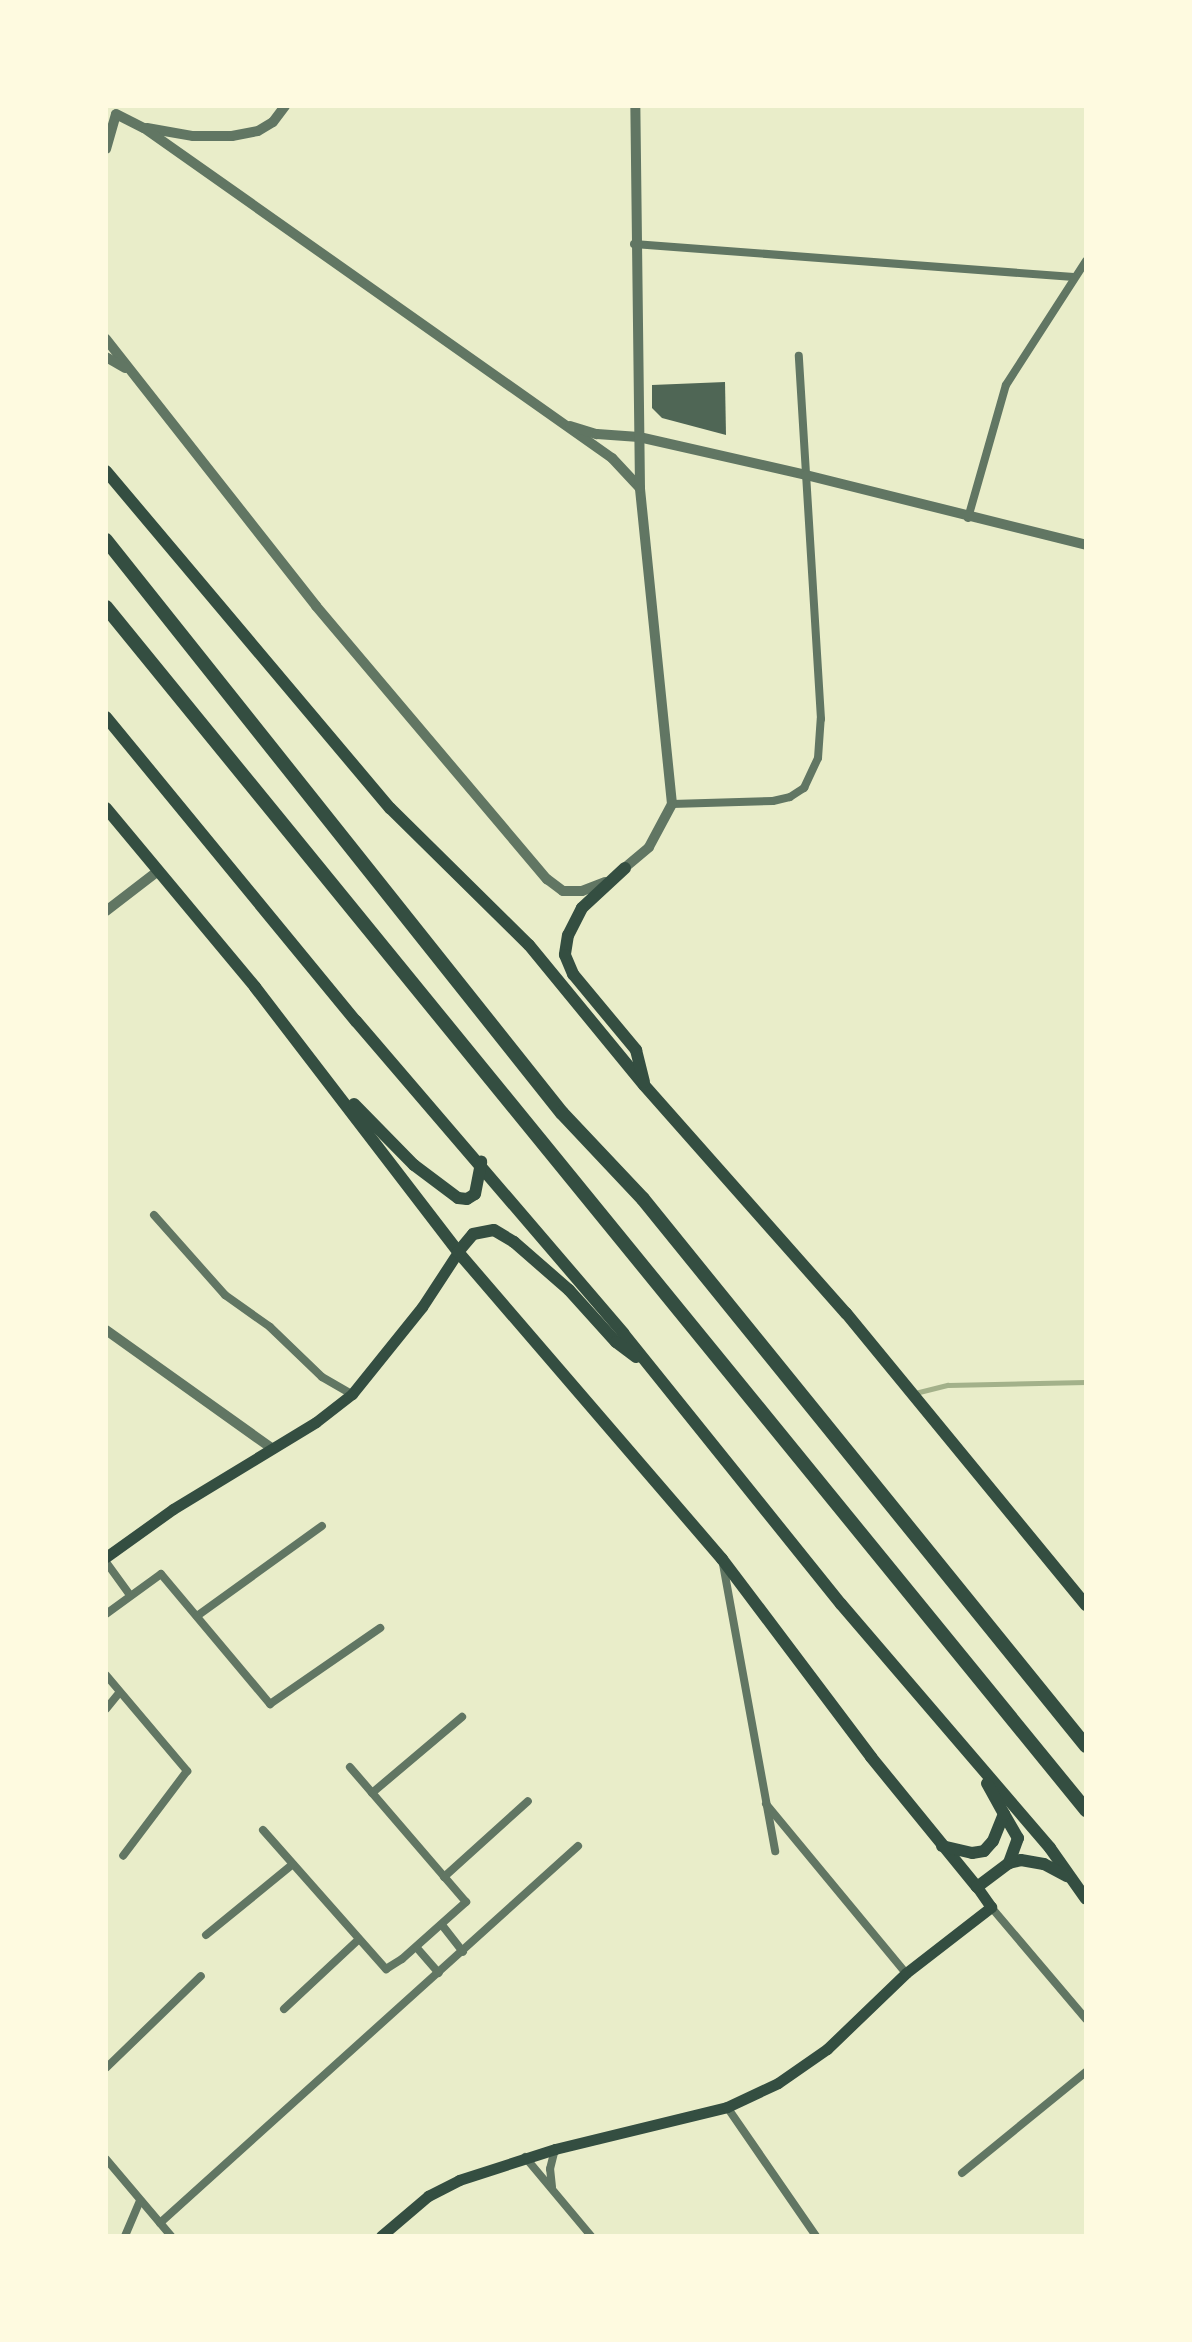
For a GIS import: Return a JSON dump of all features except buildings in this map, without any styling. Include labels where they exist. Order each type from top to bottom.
[{"type":"highway","points":[[106,471],[390,808],[529,945],[644,1085],[846,1313],[1086,1605]]},
{"type":"highway","points":[[106,540],[257,734],[418,929],[562,1113],[643,1199],[1086,1746]]},
{"type":"highway","points":[[106,607],[1086,1810]]},
{"type":"highway","points":[[106,717],[346,1009],[481,1162],[841,1604],[1050,1848],[1086,1899]]},
{"type":"highway","points":[[106,808],[319,1067],[458,1252],[722,1559],[942,1846],[977,1887],[1009,1863],[1031,1860],[1067,1876]]},
{"type":"highway","points":[[625,868],[582,908],[568,935],[565,955],[573,974],[636,1050],[644,1085]]},
{"type":"highway","points":[[319,1067],[414,1165],[449,1193],[467,1199],[475,1194],[481,1162]]},
{"type":"highway","points":[[458,1252],[473,1234],[482,1229],[494,1230],[514,1242],[569,1290],[616,1342],[645,1364]]},
{"type":"highway","points":[[966,1749],[1018,1838],[1009,1863]]},
{"type":"highway","points":[[942,1846],[972,1853],[984,1851],[993,1841],[1004,1814]]},
{"type":"main road","points":[[106,1559],[173,1509],[273,1449],[352,1394],[422,1307],[458,1252]]},
{"type":"main road","points":[[381,2236],[428,2196],[459,2180],[525,2157],[727,2107],[778,2083],[827,2049],[906,1973],[991,1907],[977,1887]]},
{"type":"street","points":[[144,128],[193,136],[232,136],[258,131],[273,122],[285,106]]},
{"type":"street","points":[[106,339],[316,606],[547,879],[563,891],[582,891],[599,886],[649,847],[672,804],[640,488],[634,244],[635,106]]},
{"type":"street","points":[[106,149],[116,109],[612,458],[640,488]]},
{"type":"street","points":[[634,244],[1074,277]]},
{"type":"street","points":[[968,518],[1006,385],[1086,261]]},
{"type":"street","points":[[672,804],[773,801],[804,788],[814,773],[821,719],[799,356]]},
{"type":"street","points":[[106,357],[130,371]]},
{"type":"street","points":[[560,422],[597,434],[639,437],[806,475],[968,518],[1086,545]]},
{"type":"street","points":[[106,911],[158,871]]},
{"type":"street","points":[[154,1215],[225,1295],[270,1327],[322,1377],[352,1394]]},
{"type":"street","points":[[106,1330],[273,1449]]},
{"type":"street","points":[[197,1616],[322,1526]]},
{"type":"street","points":[[106,1559],[129,1594]]},
{"type":"street","points":[[722,1559],[775,1851]]},
{"type":"street","points":[[106,1614],[129,1594],[161,1574],[270,1704],[380,1628]]},
{"type":"street","points":[[106,1675],[187,1771],[123,1856]]},
{"type":"street","points":[[106,1709],[119,1693]]},
{"type":"street","points":[[372,1793],[462,1717]]},
{"type":"street","points":[[263,1830],[386,1969],[417,1948],[466,1902],[350,1767]]},
{"type":"street","points":[[444,1877],[528,1801]]},
{"type":"street","points":[[766,1803],[906,1973]]},
{"type":"street","points":[[160,2223],[578,1846]]},
{"type":"street","points":[[206,1935],[293,1864]]},
{"type":"street","points":[[991,1907],[1086,2019]]},
{"type":"street","points":[[442,1925],[463,1952]]},
{"type":"street","points":[[284,2009],[358,1940]]},
{"type":"street","points":[[417,1948],[439,1973]]},
{"type":"street","points":[[106,2068],[201,1976]]},
{"type":"street","points":[[962,2173],[1086,2072]]},
{"type":"street","points":[[727,2107],[816,2236]]},
{"type":"street","points":[[554,2191],[550,2169],[555,2149]]},
{"type":"street","points":[[525,2157],[591,2236]]},
{"type":"street","points":[[106,2159],[171,2236]]},
{"type":"street","points":[[125,2236],[140,2201]]},
{"type":"waterway","points":[[915,1393],[948,1385],[1086,1382]]}]
